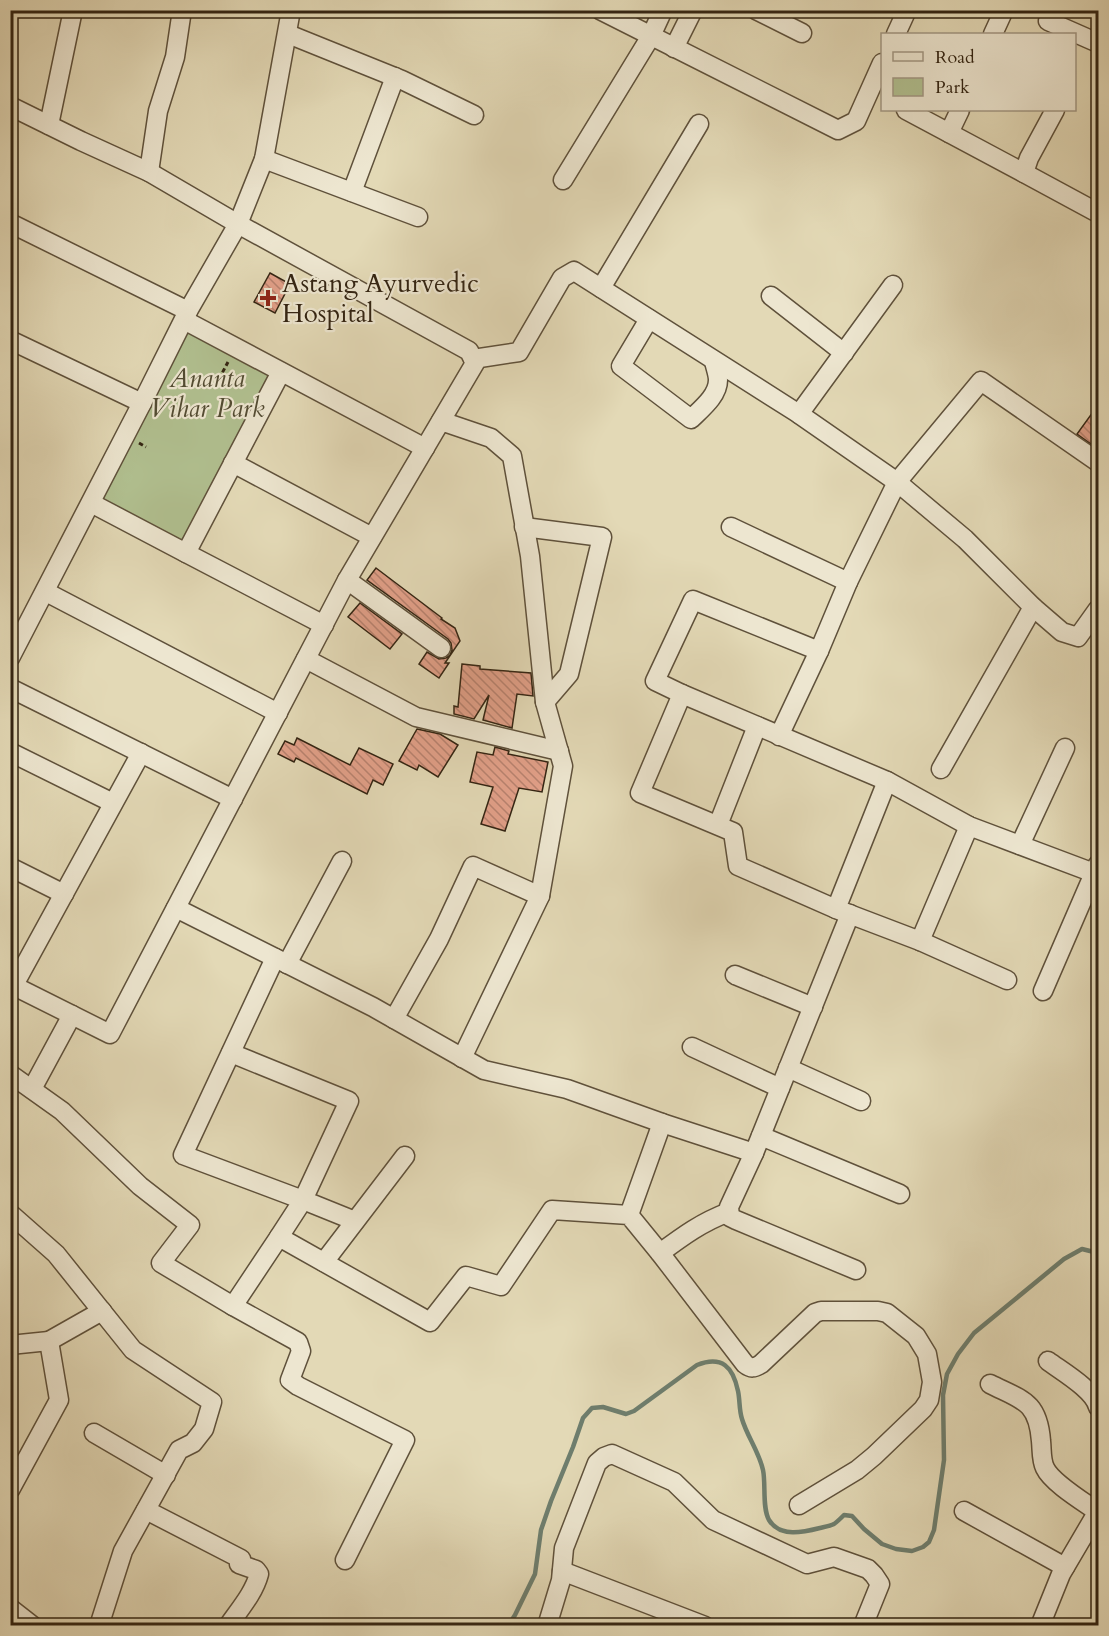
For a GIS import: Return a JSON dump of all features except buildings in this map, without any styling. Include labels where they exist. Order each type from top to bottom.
[{"type":"street","points":[[149,172],[158,111],[175,57],[182,10]]},
{"type":"street","points":[[10,658],[46,592],[186,315],[238,224],[264,159],[291,10]]},
{"type":"street","points":[[600,10],[838,130],[856,121],[876,93],[881,68]]},
{"type":"street","points":[[563,180],[651,36],[663,10]]},
{"type":"street","points":[[674,48],[693,10]]},
{"type":"street","points":[[756,10],[802,33]]},
{"type":"street","points":[[896,33],[907,10]]},
{"type":"street","points":[[993,33],[1004,10]]},
{"type":"street","points":[[49,125],[71,11]]},
{"type":"street","points":[[1048,22],[1074,33]]},
{"type":"street","points":[[288,34],[394,77],[474,115]]},
{"type":"street","points":[[1076,34],[1098,43]]},
{"type":"street","points":[[352,192],[394,77]]},
{"type":"street","points":[[10,106],[149,172],[238,224],[469,351],[475,363],[347,580],[110,1034],[12,985],[141,753]]},
{"type":"street","points":[[908,111],[1098,213]]},
{"type":"street","points":[[949,133],[960,111]]},
{"type":"street","points":[[1024,173],[1029,158],[1054,111]]},
{"type":"street","points":[[600,288],[699,124]]},
{"type":"street","points":[[264,159],[418,217]]},
{"type":"street","points":[[10,223],[186,315],[237,348],[425,448]]},
{"type":"street","points":[[472,359],[519,352],[562,278],[574,271],[799,414],[897,482],[965,539],[1033,607],[1062,632],[1078,637],[1098,609]]},
{"type":"street","points":[[799,414],[893,285]]},
{"type":"street","points":[[771,296],[844,353]]},
{"type":"street","points":[[649,319],[621,366],[692,420],[716,389],[718,381],[714,361]]},
{"type":"street","points":[[10,340],[142,403]]},
{"type":"street","points":[[186,553],[281,372]]},
{"type":"street","points":[[779,736],[848,582],[897,482],[981,381],[1098,462]]},
{"type":"street","points":[[441,421],[491,438],[512,456],[530,556],[545,702],[563,766],[540,896],[462,1058]]},
{"type":"street","points":[[233,463],[372,537]]},
{"type":"street","points":[[91,503],[324,625]]},
{"type":"street","points":[[524,527],[602,537],[569,674],[545,702]]},
{"type":"street","points":[[731,527],[848,582]]},
{"type":"street","points":[[347,580],[441,648]]},
{"type":"street","points":[[46,592],[278,713]]},
{"type":"street","points":[[819,651],[693,600],[655,681],[887,781],[969,826],[1096,869],[1043,991]]},
{"type":"street","points":[[941,769],[1033,607]]},
{"type":"street","points":[[306,659],[416,717],[559,751]]},
{"type":"street","points":[[10,688],[233,799]]},
{"type":"street","points":[[682,694],[640,793],[733,832],[738,866],[843,912],[920,941],[1007,980]]},
{"type":"street","points":[[718,825],[757,726]]},
{"type":"street","points":[[1020,845],[1065,748]]},
{"type":"street","points":[[10,752],[113,803]]},
{"type":"street","points":[[856,1270],[736,1220],[730,1217],[729,1207],[754,1153],[813,1007],[887,781]]},
{"type":"street","points":[[920,941],[969,826]]},
{"type":"street","points":[[342,861],[281,961],[231,1053],[183,1155],[355,1221]]},
{"type":"street","points":[[394,1019],[439,939],[473,866],[540,896]]},
{"type":"street","points":[[10,867],[64,894]]},
{"type":"street","points":[[176,908],[394,1019],[484,1070],[567,1089],[754,1153]]},
{"type":"street","points":[[735,975],[813,1007]]},
{"type":"street","points":[[32,1089],[72,1015]]},
{"type":"street","points":[[692,1047],[780,1088]]},
{"type":"street","points":[[231,1053],[349,1101],[303,1200],[233,1306]]},
{"type":"street","points":[[788,1068],[861,1101]]},
{"type":"street","points":[[10,1074],[62,1111],[140,1186],[190,1225],[161,1263],[298,1342],[301,1351],[290,1380],[298,1386],[405,1440],[345,1560]]},
{"type":"street","points":[[629,1215],[662,1123]]},
{"type":"street","points":[[761,1136],[900,1194]]},
{"type":"street","points":[[324,1262],[405,1156]]},
{"type":"street","points":[[279,1238],[430,1322],[466,1276],[501,1287],[552,1210],[629,1215],[749,1367],[754,1368],[815,1313],[820,1311],[887,1313],[916,1336],[927,1354],[932,1382],[929,1400],[923,1409],[857,1470],[799,1505]]},
{"type":"street","points":[[660,1253],[692,1229],[729,1212]]},
{"type":"street","points":[[10,1215],[13,1215],[56,1254],[133,1350],[212,1402],[204,1429],[193,1443],[179,1450],[123,1551],[99,1626]]},
{"type":"street","points":[[10,1345],[49,1341],[102,1311]]},
{"type":"street","points":[[10,1490],[59,1400],[49,1341]]},
{"type":"street","points":[[1048,1361],[1090,1393],[1098,1407]]},
{"type":"street","points":[[990,1384],[1026,1401],[1036,1415],[1042,1458],[1051,1478],[1098,1512],[1065,1567],[1040,1626]]},
{"type":"street","points":[[94,1433],[166,1475]]},
{"type":"street","points":[[547,1626],[561,1580],[564,1548],[597,1462],[612,1454],[674,1482],[713,1520],[770,1548],[807,1564],[834,1557],[868,1569],[880,1584],[863,1626]]},
{"type":"street","points":[[146,1510],[241,1559],[239,1564],[256,1570],[259,1574],[258,1580],[228,1626]]},
{"type":"street","points":[[964,1511],[1065,1567]]},
{"type":"street","points":[[562,1571],[705,1626]]},
{"type":"street","points":[[10,1608],[33,1626]]},
{"type":"path","points":[[219,379],[237,348]]},
{"type":"green space","name":"Ananta Vihar Park","points":[[184,322],[279,372],[182,547],[94,502]]},
{"type":"waterway","points":[[508,1626],[535,1574],[541,1530],[583,1418],[592,1408],[603,1407],[626,1414],[634,1411],[697,1365],[706,1362],[713,1361],[725,1365],[733,1375],[742,1419],[763,1470],[767,1515],[774,1526],[786,1531],[800,1532],[832,1525],[844,1515],[852,1516],[882,1544],[912,1551],[923,1547],[929,1542],[934,1530],[944,1460],[943,1395],[947,1374],[958,1354],[974,1333],[1064,1259],[1082,1249],[1098,1253]]},
{"type":"place","name":"Astang Ayurvedic Hospital","points":[[268,298]]}]
